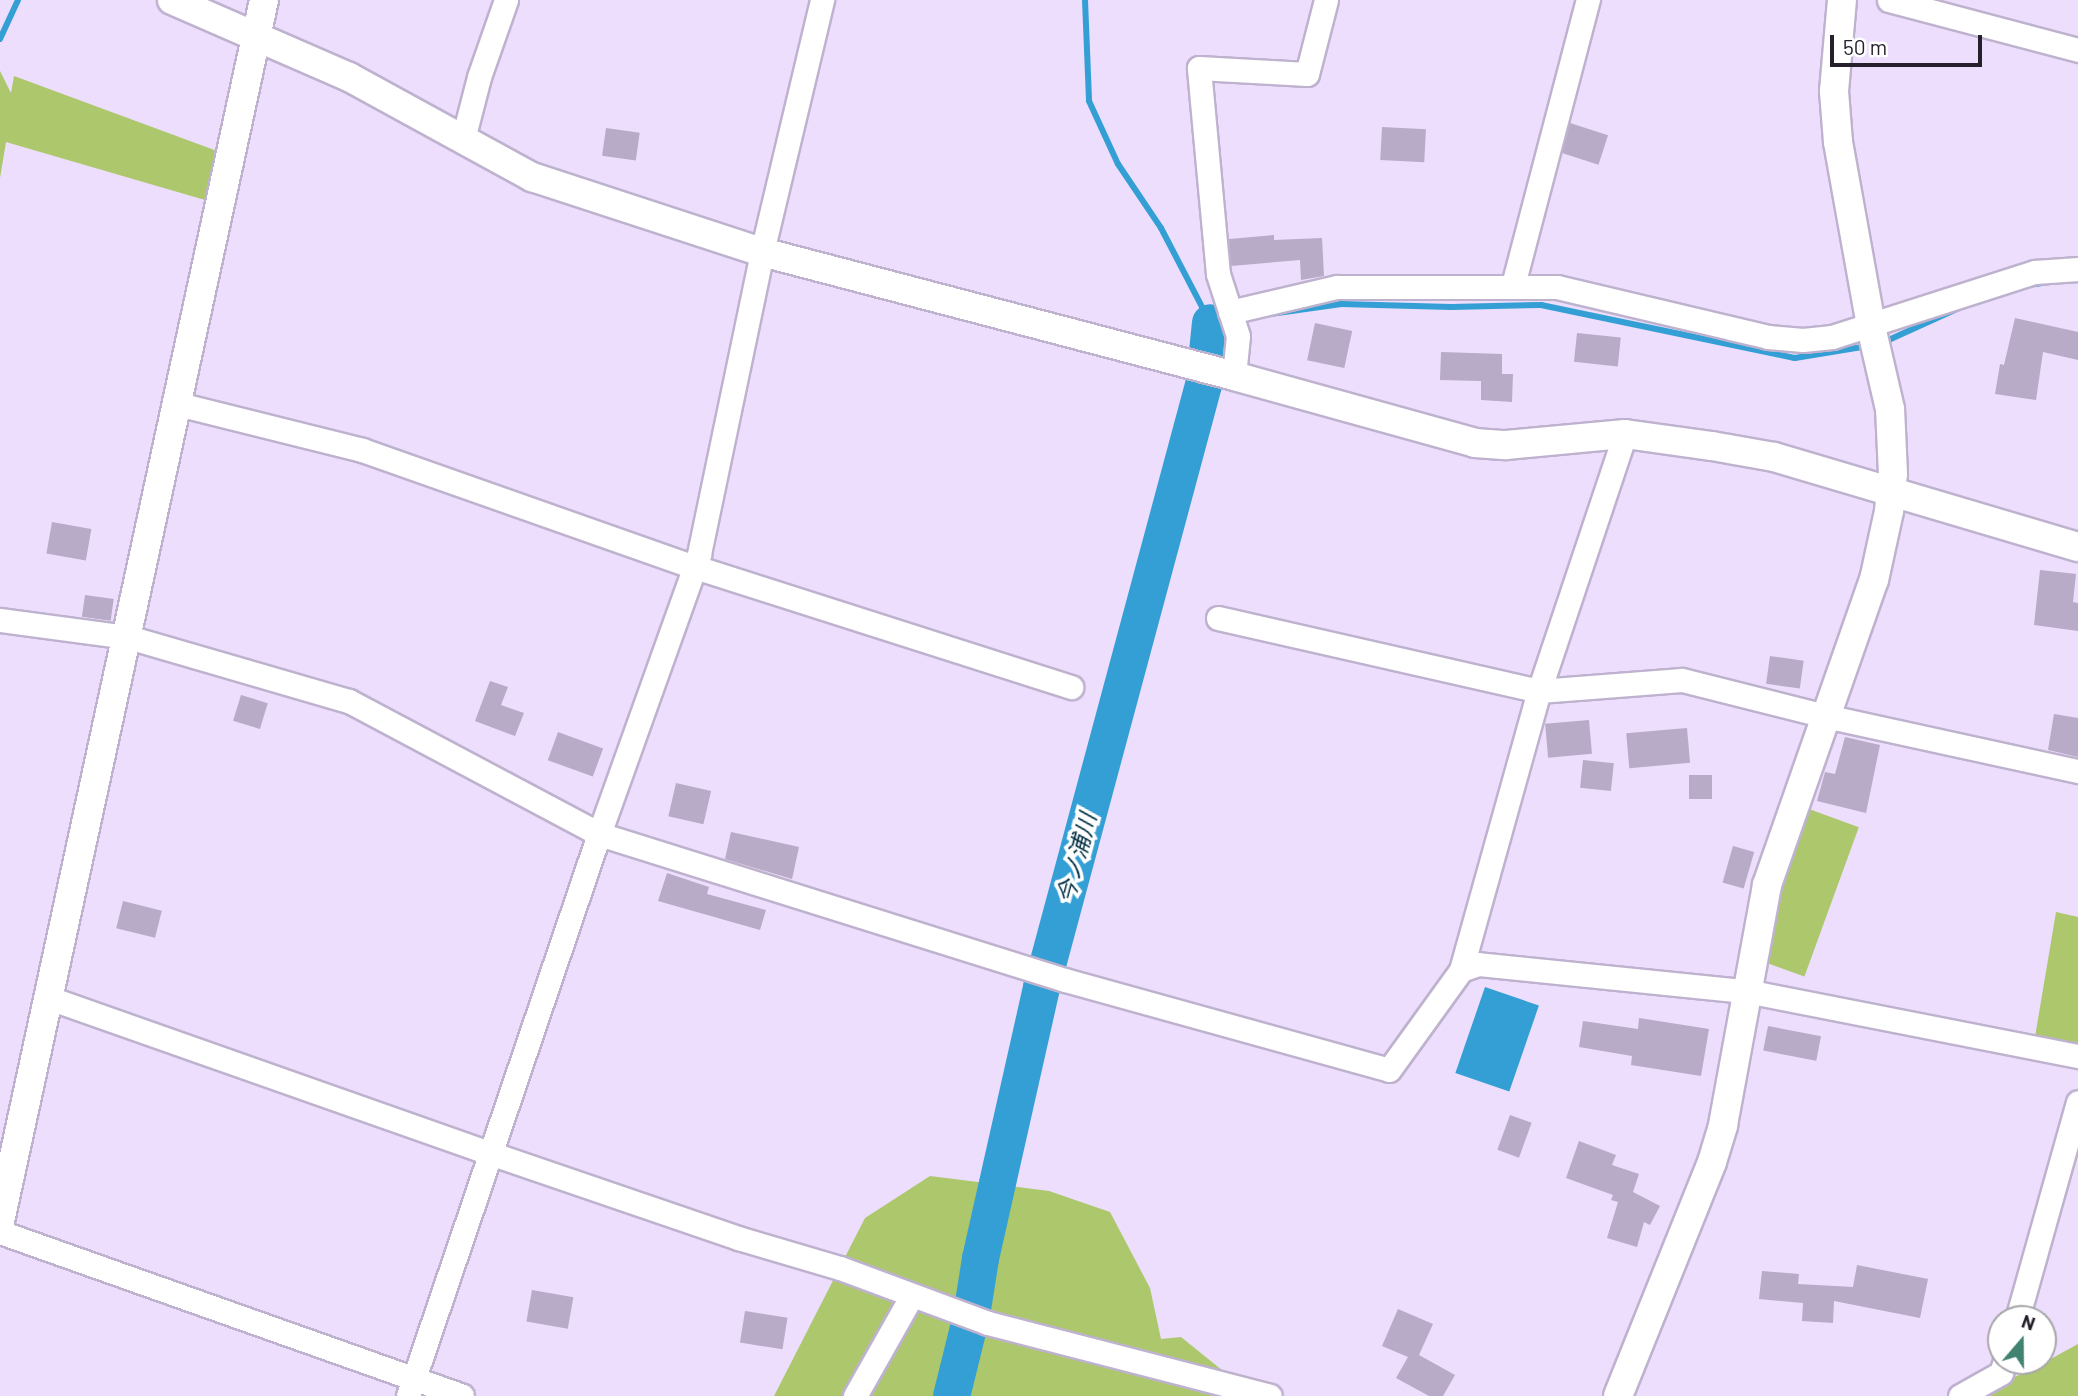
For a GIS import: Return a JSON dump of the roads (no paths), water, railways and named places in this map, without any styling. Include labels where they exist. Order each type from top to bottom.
[{"type":"street","points":[[172,0],[349,77],[532,177],[762,252],[1234,376],[1475,443],[1506,445],[1625,434],[1774,457],[2078,547]]},
{"type":"street","points":[[0,1221],[264,0]]},
{"type":"street","points":[[463,139],[479,78],[506,0]]},
{"type":"street","points":[[411,1388],[493,1154],[599,834],[695,567],[762,252],[822,0]]},
{"type":"street","points":[[1234,376],[1238,335],[1218,274],[1199,68],[1307,74],[1326,0]]},
{"type":"street","points":[[1513,285],[1588,0]]},
{"type":"street","points":[[1618,1396],[1712,1163],[1723,1125],[1758,924],[1778,846],[1874,580],[1892,490],[1889,409],[1870,323],[1838,142],[1835,91],[1842,0]]},
{"type":"street","points":[[1889,0],[2078,50]]},
{"type":"street","points":[[1230,312],[1337,287],[1557,287],[1768,337],[1803,340],[1832,337],[2035,272],[2078,269]]},
{"type":"street","points":[[178,404],[362,450],[695,567],[1071,687]]},
{"type":"street","points":[[0,620],[128,638],[349,701],[599,834],[1065,980],[1389,1070],[1461,970],[1539,691],[1625,434]]},
{"type":"street","points":[[1218,618],[1539,691],[1682,680],[1825,716],[2078,771]]},
{"type":"street","points":[[1461,970],[1478,964],[1746,991],[2078,1056]]},
{"type":"street","points":[[48,998],[738,1238],[839,1268],[911,1297],[988,1323],[1270,1396]]},
{"type":"street","points":[[2021,1305],[2078,1102]]},
{"type":"street","points":[[0,1232],[411,1388],[462,1396]]},
{"type":"street","points":[[855,1396],[911,1297]]},
{"type":"street","points":[[1960,1396],[1997,1375]]},
{"type":"water","points":[[1485,987],[1539,1006],[1509,1092],[1455,1073]]},
{"type":"waterway","points":[[0,39],[18,0]]},
{"type":"waterway","points":[[1085,0],[1089,101],[1118,164],[1161,228],[1210,322],[1228,319]]},
{"type":"waterway","points":[[2028,285],[2055,281]]},
{"type":"waterway","points":[[1270,314],[1341,304],[1451,307],[1541,305],[1795,358],[1868,346]]},
{"type":"waterway","points":[[1882,343],[1961,307]]},
{"type":"waterway","name":"今ノ浦川","points":[[951,1396],[971,1315],[980,1258],[1041,987],[1204,381],[1210,322]]}]
